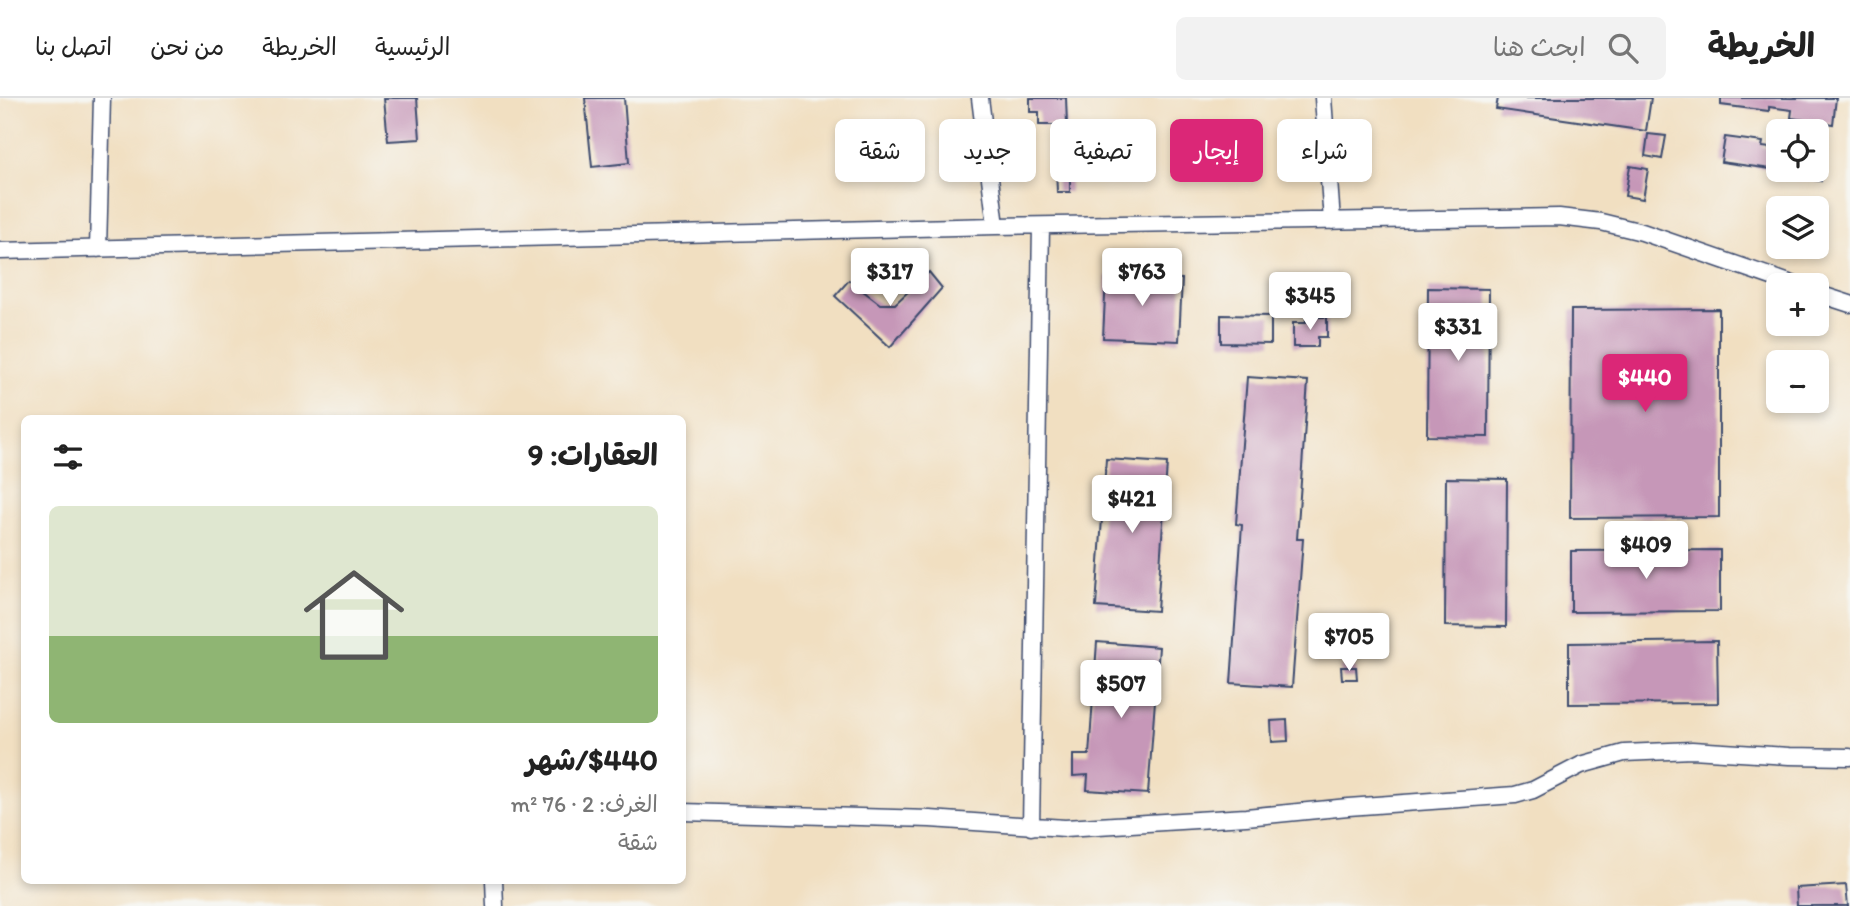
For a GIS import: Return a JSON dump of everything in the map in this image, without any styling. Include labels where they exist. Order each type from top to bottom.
[{"type":"street","points":[[98,248],[102,98]]},
{"type":"street","points":[[980,98],[996,226]]},
{"type":"street","points":[[1323,98],[1332,221]]},
{"type":"street","points":[[0,251],[996,226],[1559,217],[1601,222],[1642,232],[1766,275]]},
{"type":"street","points":[[1031,827],[1041,226]]},
{"type":"street","points":[[1829,297],[1850,304]]},
{"type":"street","points":[[686,812],[930,819],[1065,828],[1246,817],[1515,795],[1533,790],[1581,765],[1636,752],[1692,750],[1850,757]]},
{"type":"street","points":[[494,884],[495,906]]},
{"type":"building","points":[[384,98],[417,98],[420,139],[388,141]]},
{"type":"building","points":[[585,98],[624,98],[629,163],[592,167]]},
{"type":"building","points":[[1030,98],[1066,98],[1067,119],[1050,119],[1050,125],[1039,125],[1039,112],[1030,112]]},
{"type":"building","points":[[1498,98],[1651,98],[1646,131],[1496,109]]},
{"type":"building","points":[[1721,98],[1836,98],[1833,124],[1829,123],[1829,119],[1791,118],[1792,110],[1769,107],[1769,111],[1721,105]]},
{"type":"building","points":[[1648,134],[1666,136],[1662,159],[1645,156]]},
{"type":"building","points":[[1725,137],[1763,142],[1762,147],[1766,148],[1766,168],[1721,162]]},
{"type":"building","points":[[1630,166],[1648,169],[1643,199],[1625,196]]},
{"type":"building","points":[[1057,182],[1070,182],[1070,192],[1057,192]]},
{"type":"building","points":[[929,272],[942,288],[890,347],[835,296],[849,280],[880,304],[895,304]]},
{"type":"building","points":[[1106,276],[1182,279],[1179,341],[1103,338]]},
{"type":"building","points":[[1428,288],[1489,289],[1488,437],[1427,436]]},
{"type":"building","points":[[1719,309],[1719,517],[1570,518],[1571,310]]},
{"type":"building","points":[[1221,315],[1271,316],[1271,344],[1221,343]]},
{"type":"building","points":[[1306,317],[1327,317],[1327,337],[1318,337],[1318,347],[1293,347],[1293,323],[1306,323]]},
{"type":"building","points":[[1247,377],[1308,381],[1297,539],[1303,539],[1292,687],[1231,683],[1242,525],[1236,524]]},
{"type":"building","points":[[1106,459],[1167,463],[1157,611],[1096,607]]},
{"type":"building","points":[[1446,478],[1507,479],[1506,627],[1445,626]]},
{"type":"building","points":[[1720,550],[1720,611],[1571,612],[1571,551]]},
{"type":"building","points":[[1717,641],[1718,703],[1569,704],[1569,643]]},
{"type":"building","points":[[1097,642],[1159,647],[1148,794],[1087,790],[1088,775],[1073,776],[1073,755],[1089,755]]},
{"type":"building","points":[[1341,667],[1356,667],[1357,679],[1342,679]]},
{"type":"building","points":[[1287,720],[1288,741],[1272,742],[1271,721]]},
{"type":"building","points":[[1846,885],[1848,906],[1797,906],[1796,888]]}]
